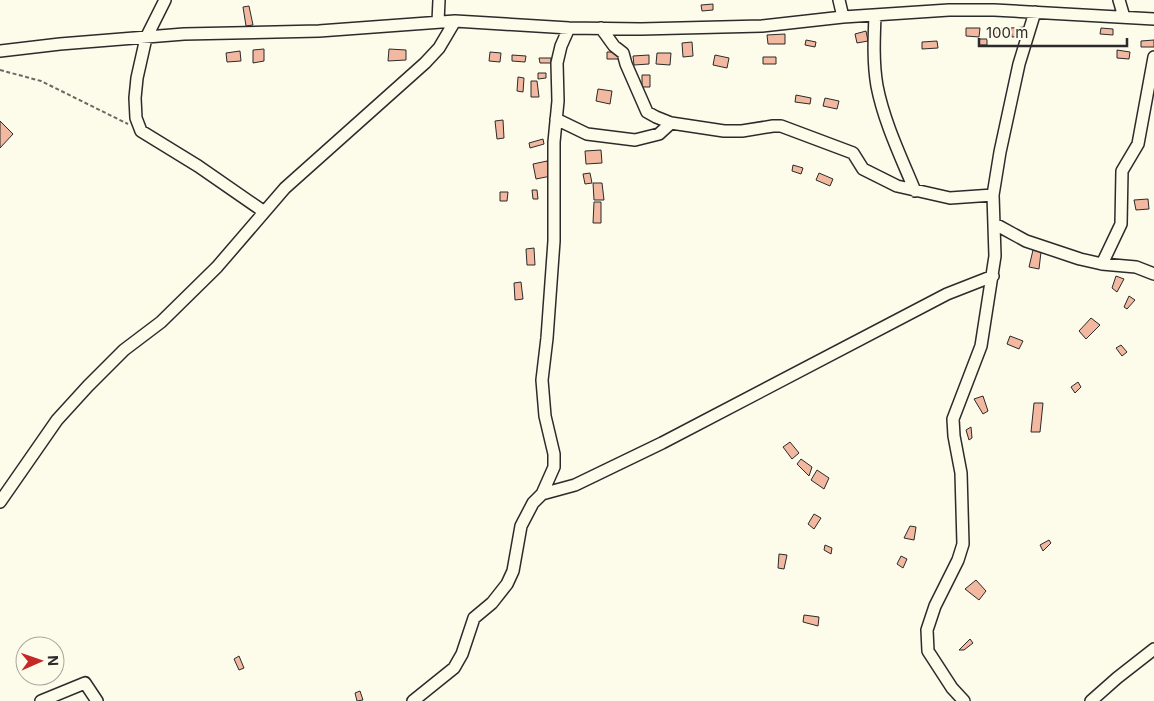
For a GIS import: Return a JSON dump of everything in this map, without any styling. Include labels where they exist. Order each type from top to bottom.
[{"type":"street","points":[[165,0],[146,38],[137,78],[136,118],[141,131],[198,166],[263,211]]},
{"type":"street","points":[[438,22],[439,0]]},
{"type":"street","points":[[839,0],[843,18]]},
{"type":"street","points":[[1119,0],[1124,17]]},
{"type":"street","points":[[0,51],[184,34],[319,31],[455,21],[569,28],[641,29],[762,26],[949,10],[1035,12],[1154,19]]},
{"type":"street","points":[[964,701],[952,688],[928,651],[927,630],[935,606],[958,560],[963,544],[961,473],[954,436],[953,419],[981,346],[995,256],[993,195],[1013,91],[1035,12]]},
{"type":"street","points":[[875,16],[874,67],[882,109],[915,192]]},
{"type":"street","points":[[0,502],[57,420],[88,386],[124,350],[161,322],[218,267],[263,211],[285,188],[425,63],[440,48],[455,21]]},
{"type":"street","points":[[413,701],[454,668],[462,654],[474,618],[492,603],[507,584],[513,571],[521,526],[533,503],[542,494],[554,466],[554,454],[545,416],[542,380],[549,319],[554,241],[554,142],[557,63],[561,46],[569,28]]},
{"type":"street","points":[[601,28],[614,46],[623,53],[647,112],[671,123],[724,131],[742,131],[781,126],[853,153],[863,169],[897,186],[915,192],[950,198],[993,195]]},
{"type":"street","points":[[1102,264],[1121,224],[1122,171],[1138,144],[1154,57]]},
{"type":"street","points":[[556,119],[587,134],[635,140],[659,134],[671,123]]},
{"type":"street","points":[[995,224],[1026,241],[1080,259],[1102,264],[1136,267],[1154,274]]},
{"type":"street","points":[[542,494],[575,485],[662,443],[947,294],[993,276]]},
{"type":"street","points":[[1091,701],[1154,649]]},
{"type":"street","points":[[41,701],[85,683],[97,701]]},
{"type":"path","points":[[0,70],[41,81],[141,131]]},
{"type":"building","points":[[713,4],[713,10],[702,11],[701,5]]},
{"type":"building","points":[[249,6],[253,25],[246,26],[243,7]]},
{"type":"building","points":[[1025,27],[1026,36],[1012,37],[1011,28]]},
{"type":"building","points":[[966,28],[980,28],[979,37],[966,36]]},
{"type":"building","points":[[991,28],[1004,28],[1004,36],[991,36]]},
{"type":"building","points":[[1101,28],[1113,29],[1113,35],[1100,34]]},
{"type":"building","points":[[866,31],[868,41],[857,43],[855,34]]},
{"type":"building","points":[[785,34],[785,44],[768,44],[767,35]]},
{"type":"building","points":[[979,39],[987,39],[987,45],[979,45]]},
{"type":"building","points":[[806,40],[816,42],[815,47],[805,45]]},
{"type":"building","points":[[1154,40],[1154,47],[1141,47],[1141,41]]},
{"type":"building","points":[[937,41],[938,48],[922,49],[922,42]]},
{"type":"building","points":[[692,42],[693,56],[683,57],[682,43]]},
{"type":"building","points":[[264,49],[264,61],[253,63],[253,50]]},
{"type":"building","points":[[389,49],[406,50],[406,60],[388,61]]},
{"type":"building","points":[[1117,50],[1130,52],[1129,59],[1117,58]]},
{"type":"building","points":[[240,51],[241,61],[227,62],[226,53]]},
{"type":"building","points":[[490,52],[501,53],[500,62],[489,61]]},
{"type":"building","points":[[607,52],[620,52],[620,59],[607,59]]},
{"type":"building","points":[[657,53],[671,53],[670,65],[656,64]]},
{"type":"building","points":[[512,55],[526,56],[525,62],[512,61]]},
{"type":"building","points":[[649,55],[649,64],[634,65],[633,56]]},
{"type":"building","points":[[715,55],[729,58],[727,68],[713,65]]},
{"type":"building","points":[[763,57],[776,57],[776,64],[763,64]]},
{"type":"building","points":[[539,58],[551,58],[551,63],[540,63]]},
{"type":"building","points":[[538,73],[546,73],[546,78],[538,79]]},
{"type":"building","points":[[642,75],[650,75],[650,87],[642,87]]},
{"type":"building","points":[[518,77],[524,78],[523,92],[517,91]]},
{"type":"building","points":[[531,81],[537,81],[539,97],[531,97]]},
{"type":"building","points":[[598,89],[612,91],[610,104],[596,101]]},
{"type":"building","points":[[796,95],[811,98],[810,104],[795,102]]},
{"type":"building","points":[[825,98],[839,101],[837,109],[823,106]]},
{"type":"building","points":[[503,120],[504,138],[497,139],[495,121]]},
{"type":"building","points":[[0,121],[13,134],[0,148]]},
{"type":"building","points":[[543,139],[544,144],[530,148],[529,143]]},
{"type":"building","points":[[601,150],[602,163],[586,164],[585,151]]},
{"type":"building","points":[[547,161],[551,176],[536,179],[533,164]]},
{"type":"building","points":[[793,165],[803,168],[801,174],[792,171]]},
{"type":"building","points":[[590,173],[592,183],[585,184],[583,174]]},
{"type":"building","points":[[819,173],[833,179],[830,186],[816,180]]},
{"type":"building","points":[[593,183],[602,183],[604,200],[594,200]]},
{"type":"building","points":[[532,190],[537,190],[538,199],[533,199]]},
{"type":"building","points":[[500,192],[508,192],[507,201],[500,201]]},
{"type":"building","points":[[1148,199],[1149,209],[1136,210],[1134,200]]},
{"type":"building","points":[[594,202],[601,202],[601,223],[593,223]]},
{"type":"building","points":[[534,248],[535,265],[527,265],[526,249]]},
{"type":"building","points":[[1033,250],[1041,252],[1039,269],[1029,267]]},
{"type":"building","points":[[1116,276],[1124,279],[1117,292],[1112,288]]},
{"type":"building","points":[[521,282],[523,299],[515,300],[514,283]]},
{"type":"building","points":[[1129,296],[1135,300],[1127,309],[1124,307]]},
{"type":"building","points":[[1091,318],[1100,325],[1086,339],[1079,331]]},
{"type":"building","points":[[1010,336],[1023,341],[1019,349],[1007,344]]},
{"type":"building","points":[[1121,345],[1127,352],[1122,356],[1116,348]]},
{"type":"building","points":[[1078,382],[1081,387],[1075,393],[1071,387]]},
{"type":"building","points":[[983,396],[988,411],[983,414],[974,399]]},
{"type":"building","points":[[1034,403],[1043,403],[1040,432],[1031,432]]},
{"type":"building","points":[[971,427],[972,438],[969,440],[966,430]]},
{"type":"building","points":[[790,442],[799,453],[792,459],[783,447]]},
{"type":"building","points":[[801,459],[812,467],[809,476],[797,464]]},
{"type":"building","points":[[817,470],[829,478],[824,489],[811,480]]},
{"type":"building","points":[[814,514],[821,518],[814,529],[808,524]]},
{"type":"building","points":[[910,526],[916,527],[914,540],[904,538]]},
{"type":"building","points":[[1049,540],[1051,543],[1043,551],[1040,545]]},
{"type":"building","points":[[825,545],[832,548],[831,554],[824,550]]},
{"type":"building","points":[[779,554],[787,555],[784,569],[778,568]]},
{"type":"building","points":[[901,556],[907,559],[903,568],[897,564]]},
{"type":"building","points":[[976,580],[986,591],[979,600],[965,589]]},
{"type":"building","points":[[804,615],[819,617],[818,626],[803,622]]},
{"type":"building","points":[[970,639],[973,643],[964,650],[959,650]]},
{"type":"building","points":[[239,656],[244,668],[239,670],[234,659]]},
{"type":"building","points":[[360,691],[363,700],[357,701],[355,693]]}]
